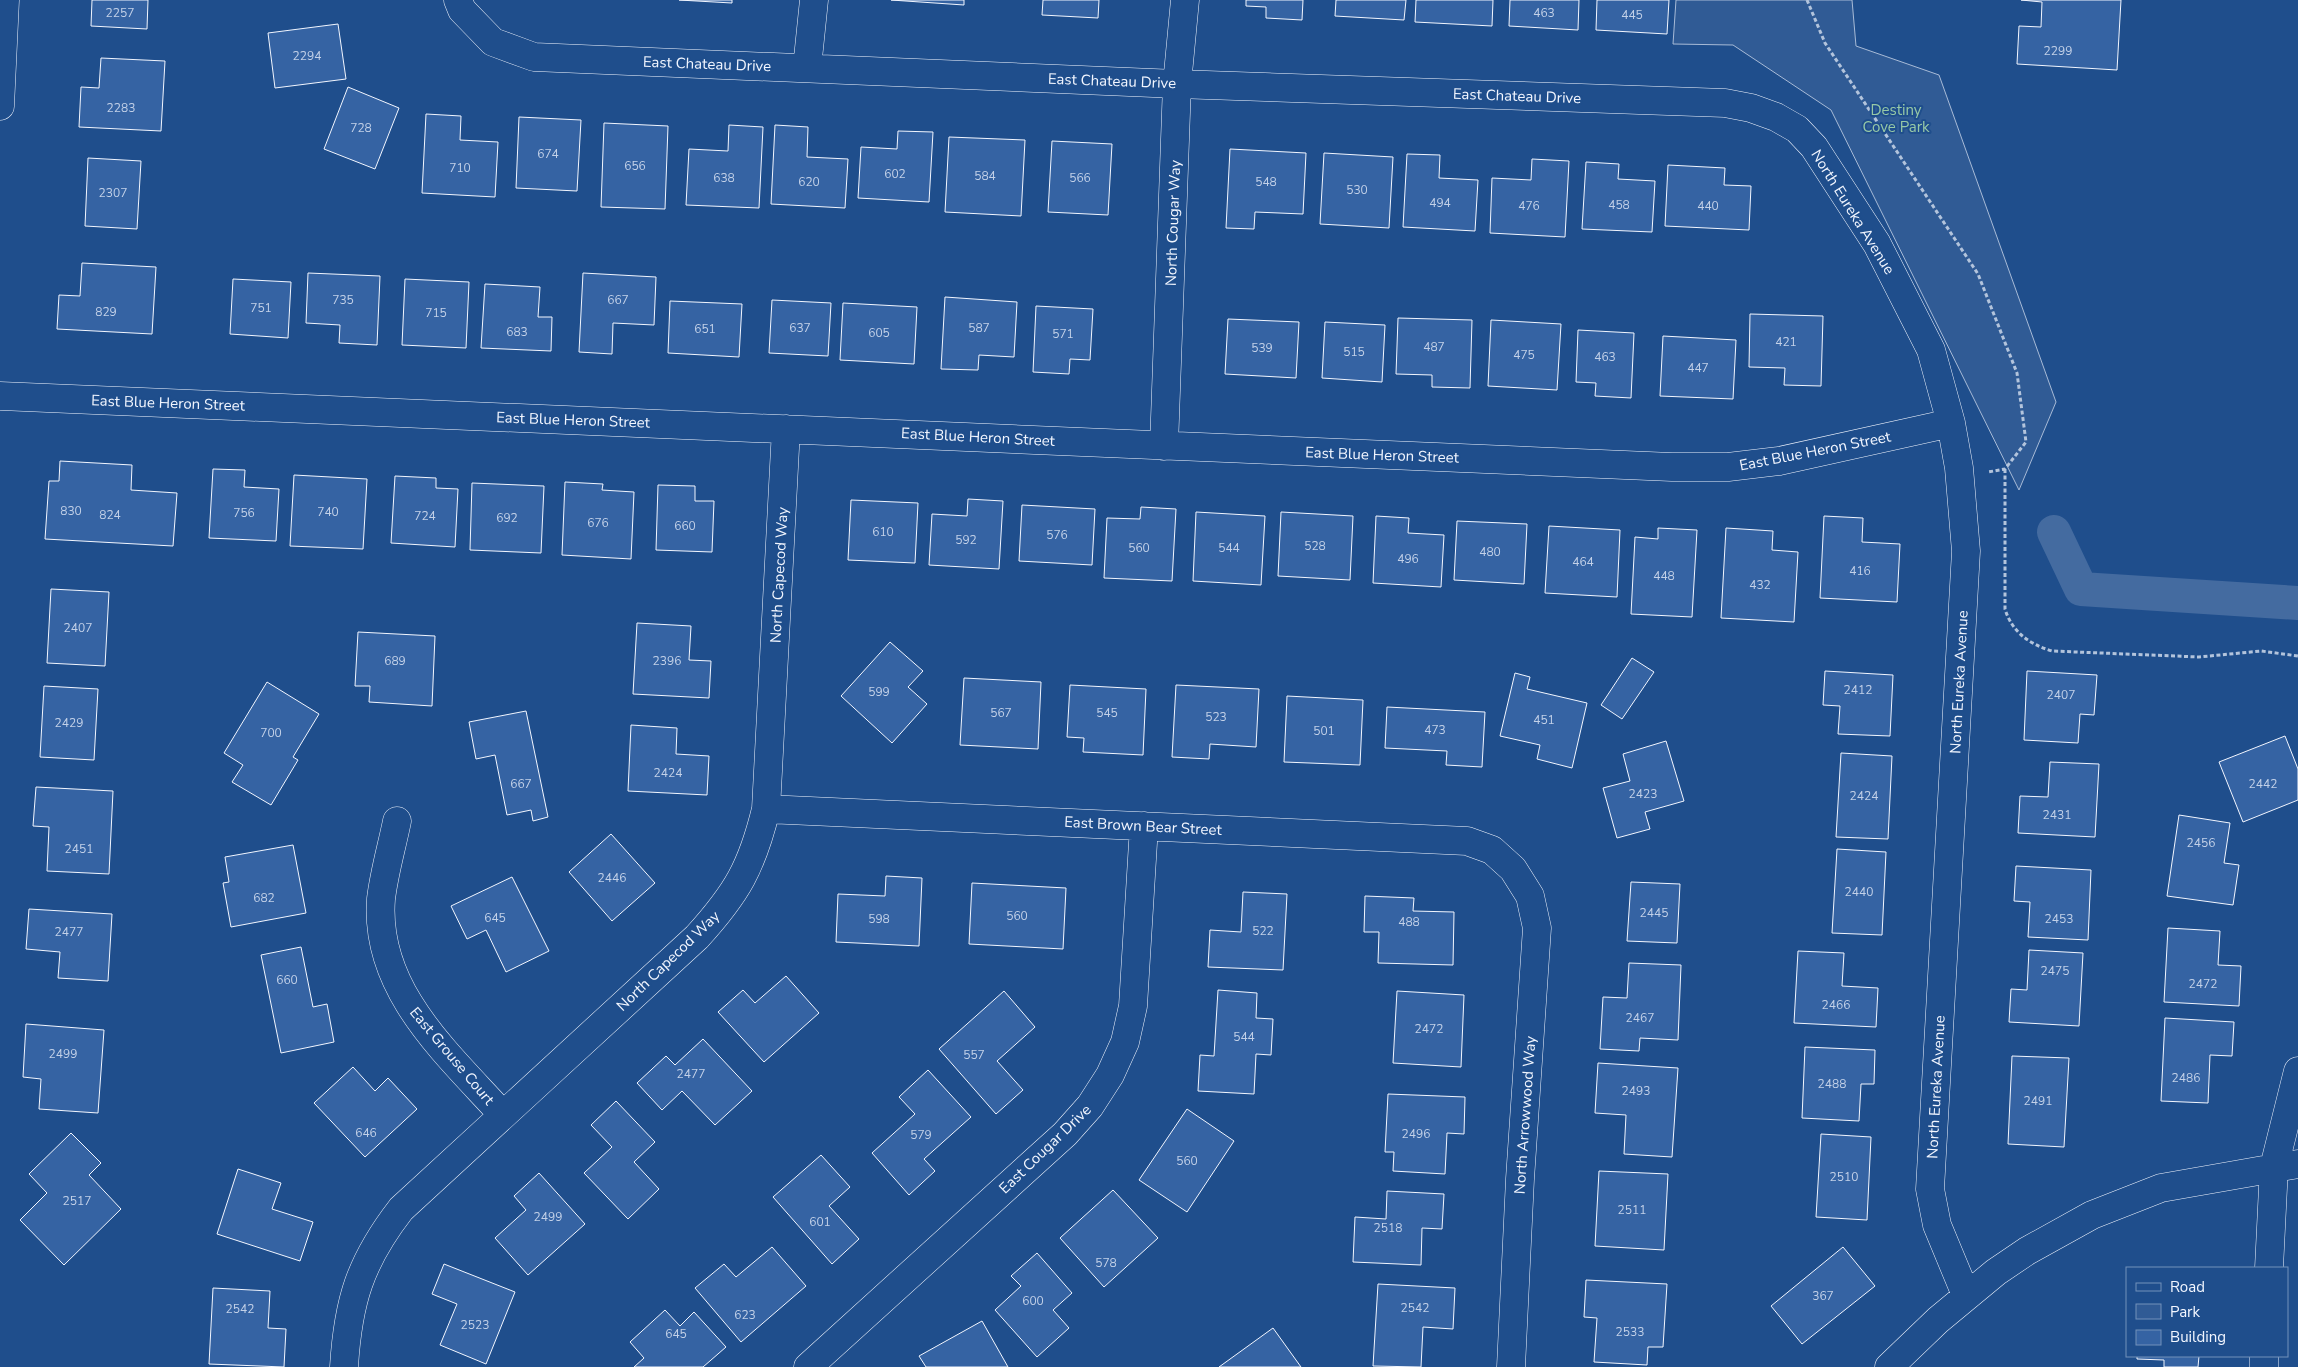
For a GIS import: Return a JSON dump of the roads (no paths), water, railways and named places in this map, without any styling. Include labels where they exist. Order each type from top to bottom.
[{"type":"street","points":[[0,106],[5,0]]},
{"type":"street","points":[[807,68],[814,0]]},
{"type":"street","name":"North Cougar Way","points":[[1164,446],[1178,84],[1185,0]]},
{"type":"street","name":"East Chateau Drive","points":[[460,5],[493,42],[534,57],[1178,84],[1725,103],[1776,116]]},
{"type":"street","name":"North Eureka Avenue","points":[[1776,116],[1797,129],[1814,147],[1877,244],[1931,350],[1951,422],[1959,468],[1966,551],[1930,1189],[1937,1225],[1966,1295]]},
{"type":"street","name":"East Blue Heron Street","points":[[0,396],[1672,468],[1728,467],[1779,461],[1951,422]]},
{"type":"street","name":"North Capecod Way","points":[[344,1367],[351,1306],[362,1271],[379,1238],[401,1209],[697,937],[722,909],[742,879],[757,846],[766,809],[786,429]]},
{"type":"street","name":"East Brown Bear Street","points":[[766,809],[1466,841],[1492,850],[1513,869]]},
{"type":"street","name":"East Grouse Court","points":[[397,821],[381,900],[384,937],[393,974],[409,1007],[431,1036],[502,1115]]},
{"type":"street","name":"East Cougar Drive","points":[[808,1367],[1065,1134],[1090,1106],[1110,1075],[1124,1042],[1133,1006],[1144,826]]},
{"type":"street","name":"North Arrowwood Way","points":[[1511,1367],[1520,1179],[1537,928],[1530,896],[1513,869]]},
{"type":"street","points":[[2269,1267],[2286,1165],[2298,1071]]},
{"type":"street","points":[[1890,1367],[1966,1295],[2027,1251],[2092,1215],[2161,1188],[2286,1165]]},
{"type":"waterway","points":[[2054,532],[2081,589],[2298,603]]},
{"type":"park label","name":"Destiny Cove Park","points":[[1896,118]]}]
